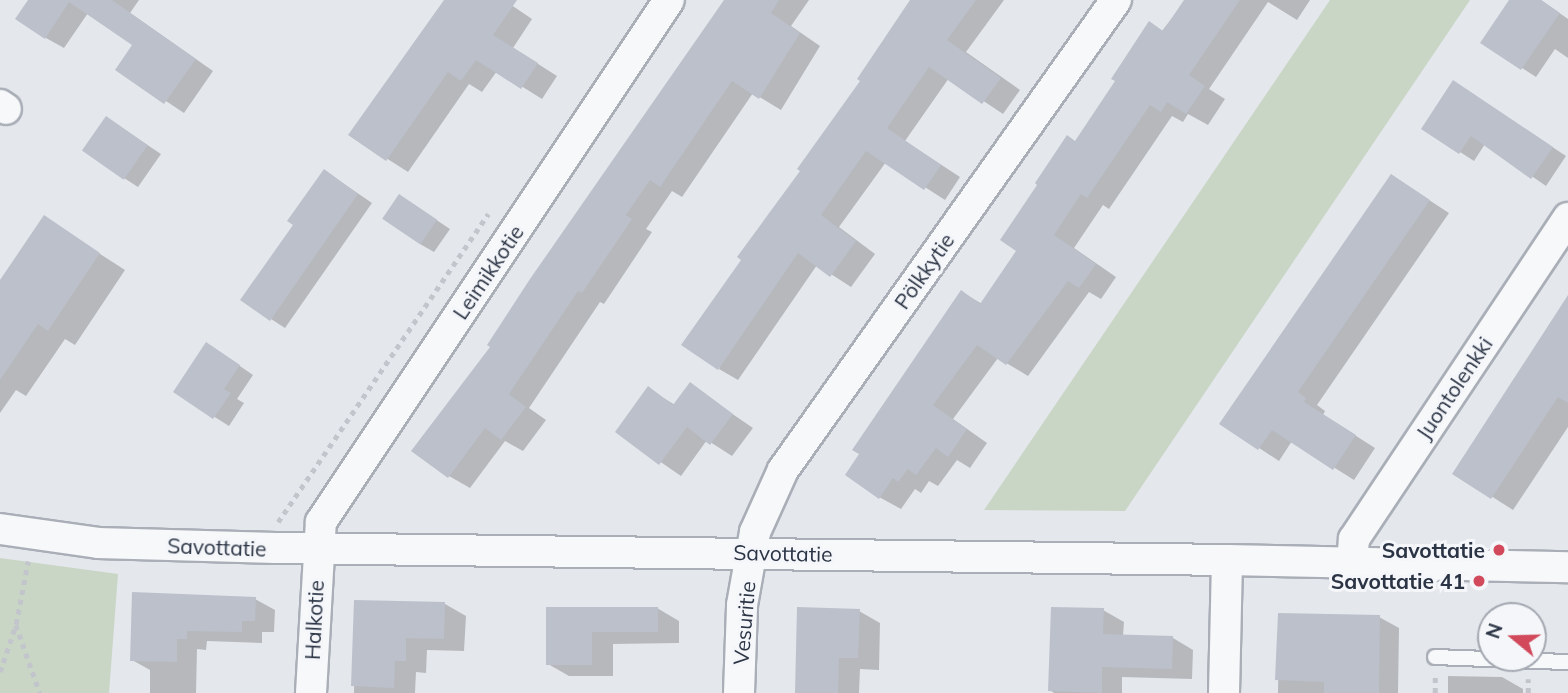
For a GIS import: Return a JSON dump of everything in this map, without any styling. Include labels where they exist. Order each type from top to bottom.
[{"type":"street","name":"Leimikkotie","points":[[318,547],[321,522],[669,0]]},
{"type":"street","name":"Pölkkytie","points":[[752,553],[755,531],[783,470],[1116,0]]},
{"type":"street","name":"Juontolenkki","points":[[1352,562],[1354,538],[1568,218]]},
{"type":"street","name":"Savottatie","points":[[0,529],[98,543],[1568,567]]},
{"type":"street","name":"Halkotie","points":[[311,693],[318,547]]},
{"type":"street","name":"Vesuritie","points":[[740,693],[742,605],[752,553]]},
{"type":"street","points":[[1224,693],[1227,560]]},
{"type":"lane","points":[[1436,657],[1568,662]]},
{"type":"path","points":[[278,520],[496,203]]},
{"type":"path","points":[[0,672],[16,624],[29,556]]},
{"type":"path","points":[[16,624],[40,693]]},
{"type":"green space","points":[[1330,0],[1470,0],[1125,511],[984,510]]},
{"type":"green space","points":[[0,558],[118,574],[109,693],[0,693]]},
{"type":"building","points":[[28,0],[112,0],[196,59],[164,104],[115,70],[132,45],[69,2],[45,39],[15,19]]},
{"type":"building","points":[[444,0],[517,0],[493,35],[538,63],[521,89],[476,60],[461,81],[448,72],[386,161],[348,135]]},
{"type":"building","points":[[724,0],[779,0],[771,13],[800,33],[759,99],[732,81],[660,187],[650,180],[626,215],[632,219],[582,293],[578,291],[509,394],[526,407],[501,440],[485,428],[448,478],[411,451],[490,347],[487,345],[530,279]]},
{"type":"building","points":[[910,0],[976,0],[947,40],[1001,78],[982,104],[929,67],[887,128],[941,165],[924,190],[866,151],[821,215],[856,241],[830,277],[798,253],[718,370],[681,345],[741,260],[737,257],[800,171],[797,169],[860,81],[857,79]]},
{"type":"building","points":[[1184,0],[1240,0],[1189,75],[1205,86],[1186,114],[1167,102],[1161,112],[1150,105],[1087,198],[1081,194],[1054,235],[1096,264],[1079,288],[1068,281],[1006,365],[977,345],[933,405],[967,429],[948,457],[936,448],[916,475],[908,469],[898,482],[893,478],[879,499],[845,475],[859,454],[852,450],[961,290],[980,304],[1016,251],[1000,240],[1067,135],[1075,141],[1115,81],[1111,79],[1149,21],[1163,31]]},
{"type":"building","points":[[1509,0],[1541,0],[1560,13],[1521,70],[1480,43]]},
{"type":"building","points":[[1453,80],[1553,147],[1531,179],[1471,136],[1459,154],[1421,129]]},
{"type":"building","points":[[106,116],[148,145],[124,180],[82,150]]},
{"type":"building","points":[[324,169],[358,194],[270,321],[240,300],[293,225],[287,221]]},
{"type":"building","points":[[1391,174],[1430,200],[1298,392],[1306,398],[1304,402],[1356,435],[1333,470],[1272,430],[1258,450],[1219,424]]},
{"type":"building","points":[[399,194],[437,220],[420,245],[382,219]]},
{"type":"building","points":[[44,215],[100,253],[48,331],[38,324],[0,380],[0,280]]},
{"type":"building","points":[[1568,295],[1568,403],[1558,397],[1491,499],[1452,474]]},
{"type":"building","points":[[206,342],[240,365],[224,389],[231,393],[213,419],[173,392]]},
{"type":"building","points":[[690,382],[733,414],[710,445],[687,427],[659,465],[615,432],[648,386],[673,405]]},
{"type":"building","points":[[132,592],[256,597],[255,621],[242,621],[242,632],[187,631],[187,639],[177,639],[177,662],[130,661]]},
{"type":"building","points":[[354,600],[445,602],[444,639],[406,638],[406,661],[395,661],[394,688],[351,686]]},
{"type":"building","points":[[546,607],[658,607],[658,632],[592,632],[592,665],[546,665]]},
{"type":"building","points":[[797,607],[860,609],[858,658],[839,658],[838,693],[795,693]]},
{"type":"building","points":[[1051,607],[1104,608],[1103,634],[1173,636],[1172,669],[1102,667],[1102,693],[1048,691]]},
{"type":"building","points":[[1278,613],[1380,615],[1379,693],[1324,693],[1324,682],[1275,680]]},
{"type":"place","name":"Savottatie","points":[[1499,550]]},
{"type":"place","name":"Savottatie 41","points":[[1479,581]]}]
